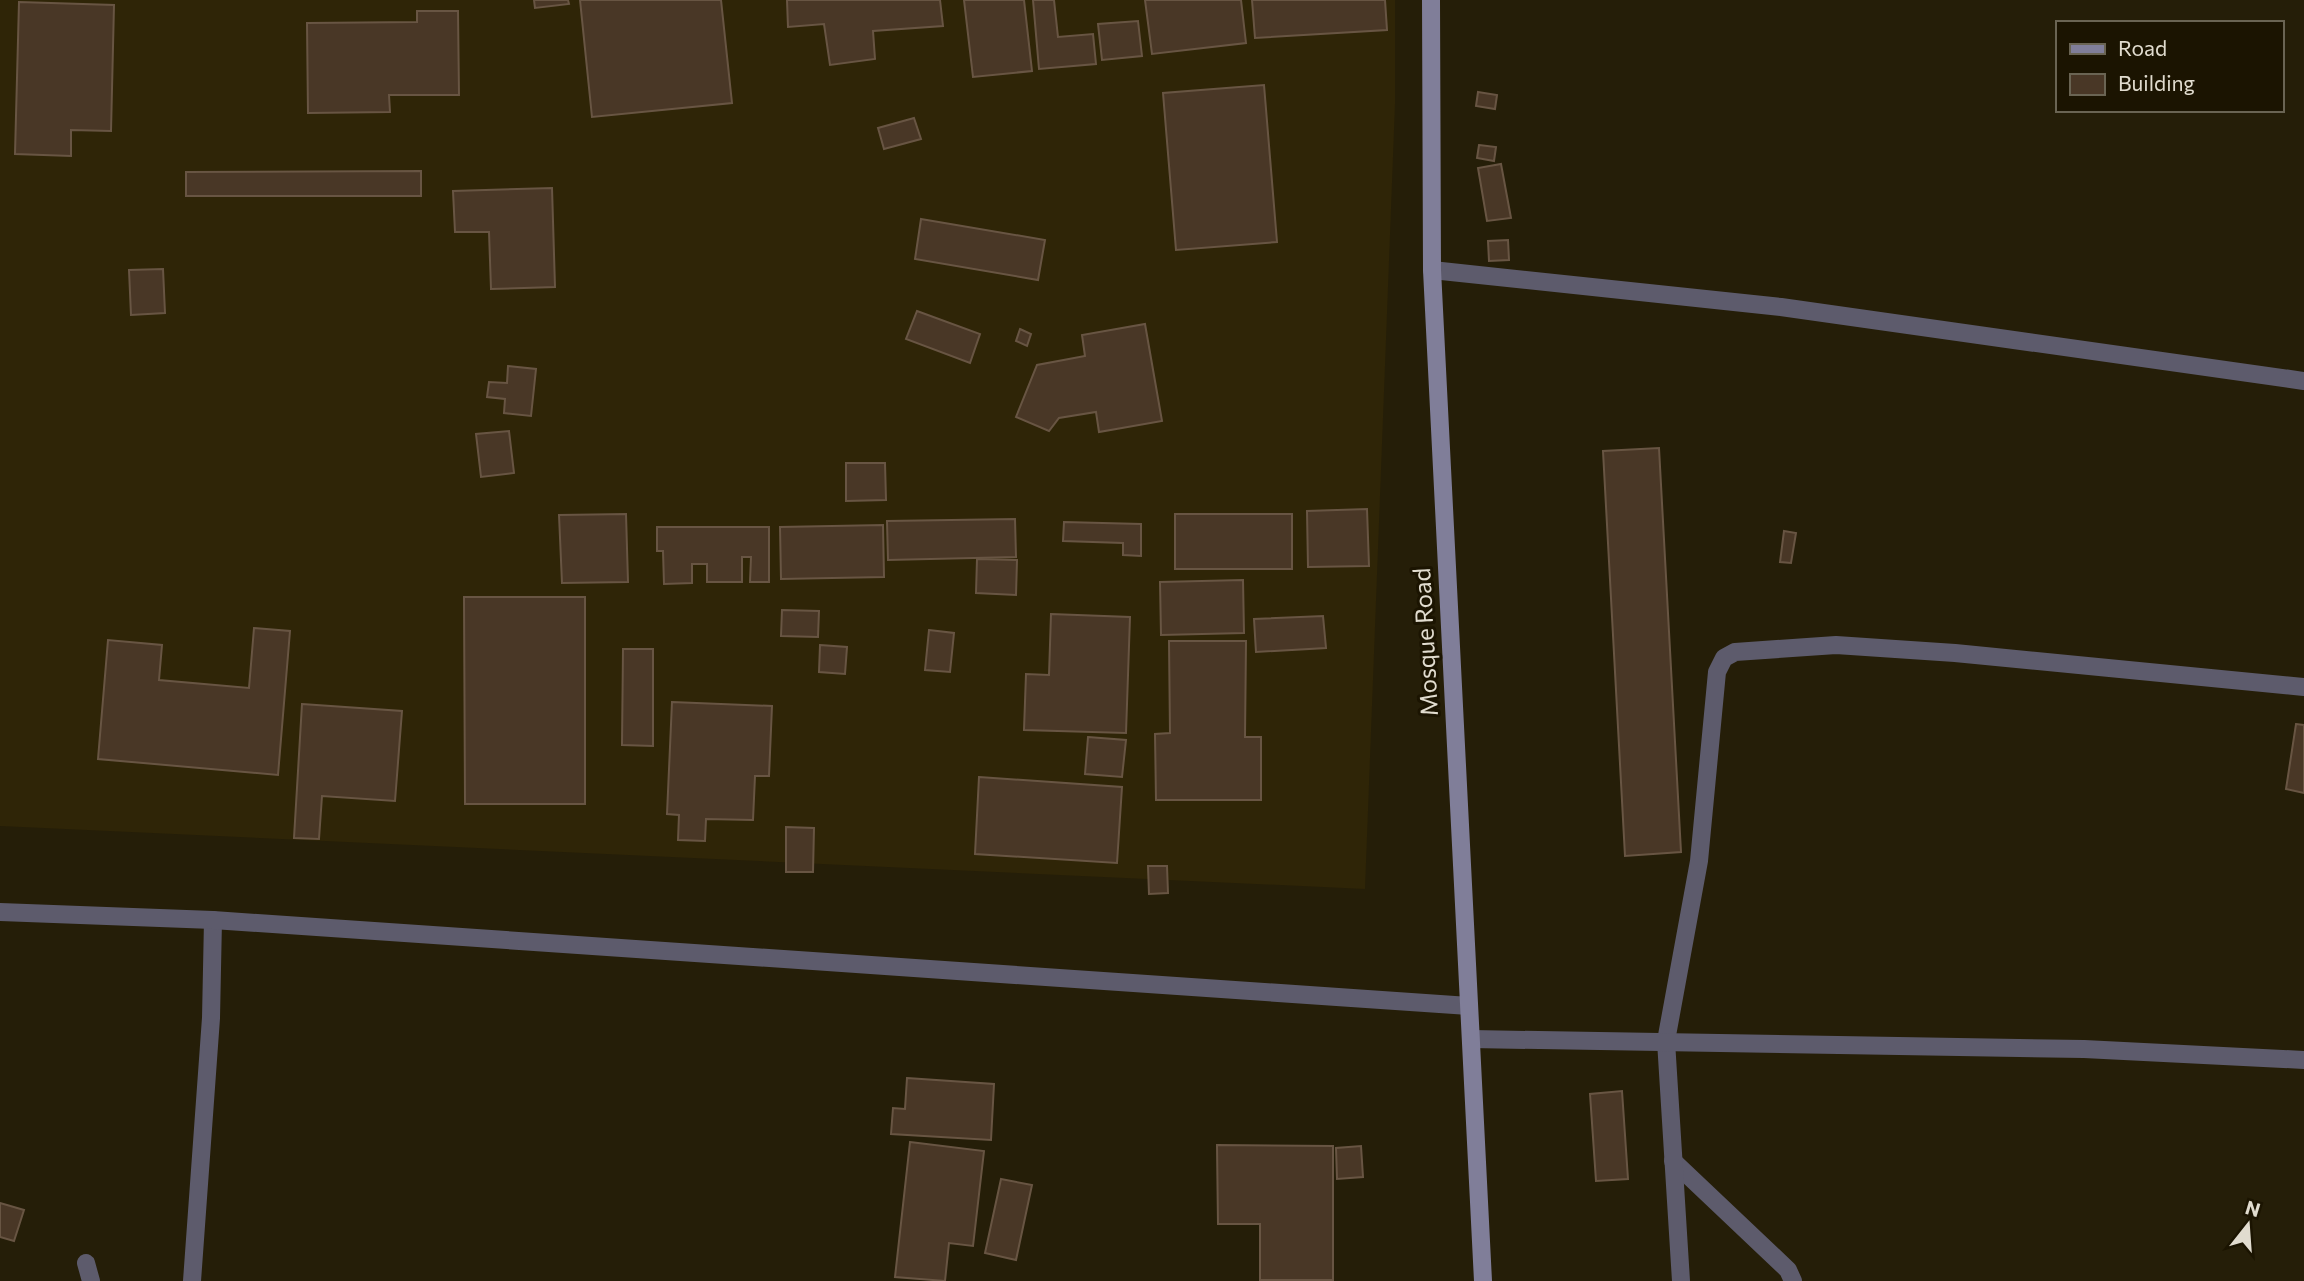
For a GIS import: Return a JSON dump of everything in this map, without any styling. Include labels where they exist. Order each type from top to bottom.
[{"type":"street","name":"Mosque Road","points":[[1431,0],[1432,270],[1483,1281]]},
{"type":"street","points":[[1432,270],[1782,306],[2304,382]]},
{"type":"street","points":[[1681,1281],[1666,1041],[1699,861],[1717,672],[1724,658],[1735,652],[1836,645],[1955,653],[2304,687]]},
{"type":"street","points":[[0,912],[213,920],[1469,1006]]},
{"type":"street","points":[[192,1281],[211,1018],[213,920]]},
{"type":"street","points":[[1471,1039],[2084,1049],[2304,1060]]},
{"type":"street","points":[[1673,1161],[1788,1270],[1793,1281]]},
{"type":"shaded area","points":[[0,0],[1395,0],[1395,104],[1365,889],[0,826]]},
{"type":"building","points":[[534,0],[568,0],[569,4],[535,8]]},
{"type":"building","points":[[580,0],[721,0],[732,103],[592,117]]},
{"type":"building","points":[[787,0],[940,0],[943,26],[873,31],[875,59],[830,65],[824,24],[788,27]]},
{"type":"building","points":[[964,0],[1024,0],[1032,71],[973,77]]},
{"type":"building","points":[[1033,0],[1054,0],[1058,37],[1093,34],[1096,64],[1039,69]]},
{"type":"building","points":[[1145,0],[1241,0],[1246,43],[1152,54]]},
{"type":"building","points":[[1252,0],[1385,0],[1387,30],[1255,38]]},
{"type":"building","points":[[19,2],[114,5],[111,131],[71,130],[71,156],[15,154]]},
{"type":"building","points":[[417,11],[458,11],[459,95],[389,95],[390,112],[308,113],[307,23],[417,22]]},
{"type":"building","points":[[1138,21],[1142,56],[1102,60],[1098,24]]},
{"type":"building","points":[[1264,85],[1277,242],[1176,250],[1163,93]]},
{"type":"building","points":[[1478,92],[1497,95],[1495,109],[1476,106]]},
{"type":"building","points":[[914,118],[921,139],[884,149],[878,128]]},
{"type":"building","points":[[1479,145],[1496,147],[1494,161],[1477,158]]},
{"type":"building","points":[[1501,164],[1511,218],[1487,221],[1478,168]]},
{"type":"building","points":[[421,171],[421,196],[186,196],[186,172]]},
{"type":"building","points":[[552,188],[555,287],[491,289],[489,232],[455,232],[453,191]]},
{"type":"building","points":[[921,219],[1045,240],[1038,280],[915,259]]},
{"type":"building","points":[[1508,240],[1509,260],[1489,261],[1488,241]]},
{"type":"building","points":[[163,269],[165,313],[131,315],[129,270]]},
{"type":"building","points":[[917,311],[980,334],[970,363],[906,339]]},
{"type":"building","points":[[1145,324],[1162,421],[1099,432],[1096,412],[1059,418],[1049,431],[1016,417],[1037,365],[1085,356],[1082,335]]},
{"type":"building","points":[[1020,329],[1031,334],[1027,346],[1016,341]]},
{"type":"building","points":[[508,366],[536,369],[531,416],[504,413],[505,399],[487,397],[489,382],[507,383]]},
{"type":"building","points":[[509,431],[514,473],[481,477],[476,434]]},
{"type":"building","points":[[1659,448],[1681,852],[1625,856],[1603,451]]},
{"type":"building","points":[[846,463],[885,463],[886,500],[846,501]]},
{"type":"building","points":[[1367,509],[1369,566],[1308,567],[1307,511]]},
{"type":"building","points":[[626,514],[628,582],[562,583],[559,515]]},
{"type":"building","points":[[1175,514],[1292,514],[1292,569],[1175,569]]},
{"type":"building","points":[[1015,519],[1016,557],[888,560],[887,521]]},
{"type":"building","points":[[1064,522],[1141,524],[1141,556],[1123,555],[1123,543],[1063,541]]},
{"type":"building","points":[[883,525],[884,577],[781,579],[780,527]]},
{"type":"building","points":[[657,527],[769,527],[769,582],[750,582],[751,557],[742,557],[742,582],[707,582],[707,564],[692,564],[692,583],[664,584],[663,551],[657,551]]},
{"type":"building","points":[[1784,531],[1796,533],[1791,563],[1780,562]]},
{"type":"building","points":[[977,559],[1017,560],[1016,595],[976,593]]},
{"type":"building","points":[[1243,580],[1244,633],[1161,635],[1160,582]]},
{"type":"building","points":[[464,597],[585,597],[585,804],[465,804]]},
{"type":"building","points":[[782,610],[819,611],[818,637],[781,636]]},
{"type":"building","points":[[1051,614],[1130,617],[1126,733],[1024,730],[1026,674],[1049,675]]},
{"type":"building","points":[[1323,616],[1326,648],[1256,652],[1254,619]]},
{"type":"building","points":[[254,628],[290,631],[278,775],[98,759],[108,640],[162,645],[159,680],[249,688]]},
{"type":"building","points":[[929,630],[954,633],[950,672],[925,670]]},
{"type":"building","points":[[1169,641],[1246,641],[1245,737],[1261,737],[1261,800],[1156,800],[1155,734],[1170,733]]},
{"type":"building","points":[[820,645],[847,647],[845,674],[819,672]]},
{"type":"building","points":[[623,649],[653,649],[653,746],[622,745]]},
{"type":"building","points":[[672,702],[772,706],[769,776],[755,776],[753,820],[706,819],[705,841],[678,840],[679,815],[667,814]]},
{"type":"building","points":[[302,704],[402,711],[395,801],[322,796],[319,839],[294,838]]},
{"type":"building","points":[[2296,724],[2304,725],[2304,793],[2286,789]]},
{"type":"building","points":[[1088,737],[1126,740],[1122,777],[1085,774]]},
{"type":"building","points":[[979,777],[1122,787],[1117,863],[975,854]]},
{"type":"building","points":[[786,827],[814,828],[813,872],[786,872]]},
{"type":"building","points":[[1148,866],[1167,866],[1168,893],[1149,894]]},
{"type":"building","points":[[907,1078],[994,1084],[991,1140],[891,1134],[893,1108],[905,1109]]},
{"type":"building","points":[[1622,1091],[1628,1179],[1596,1181],[1590,1094]]},
{"type":"building","points":[[910,1142],[984,1151],[973,1246],[949,1243],[945,1281],[895,1277]]},
{"type":"building","points":[[1217,1145],[1333,1146],[1333,1280],[1260,1280],[1260,1224],[1218,1224]]},
{"type":"building","points":[[1361,1146],[1363,1177],[1337,1179],[1336,1148]]},
{"type":"building","points":[[1001,1179],[1032,1185],[1016,1260],[985,1253]]},
{"type":"building","points":[[0,1203],[24,1210],[14,1241],[0,1237]]}]
